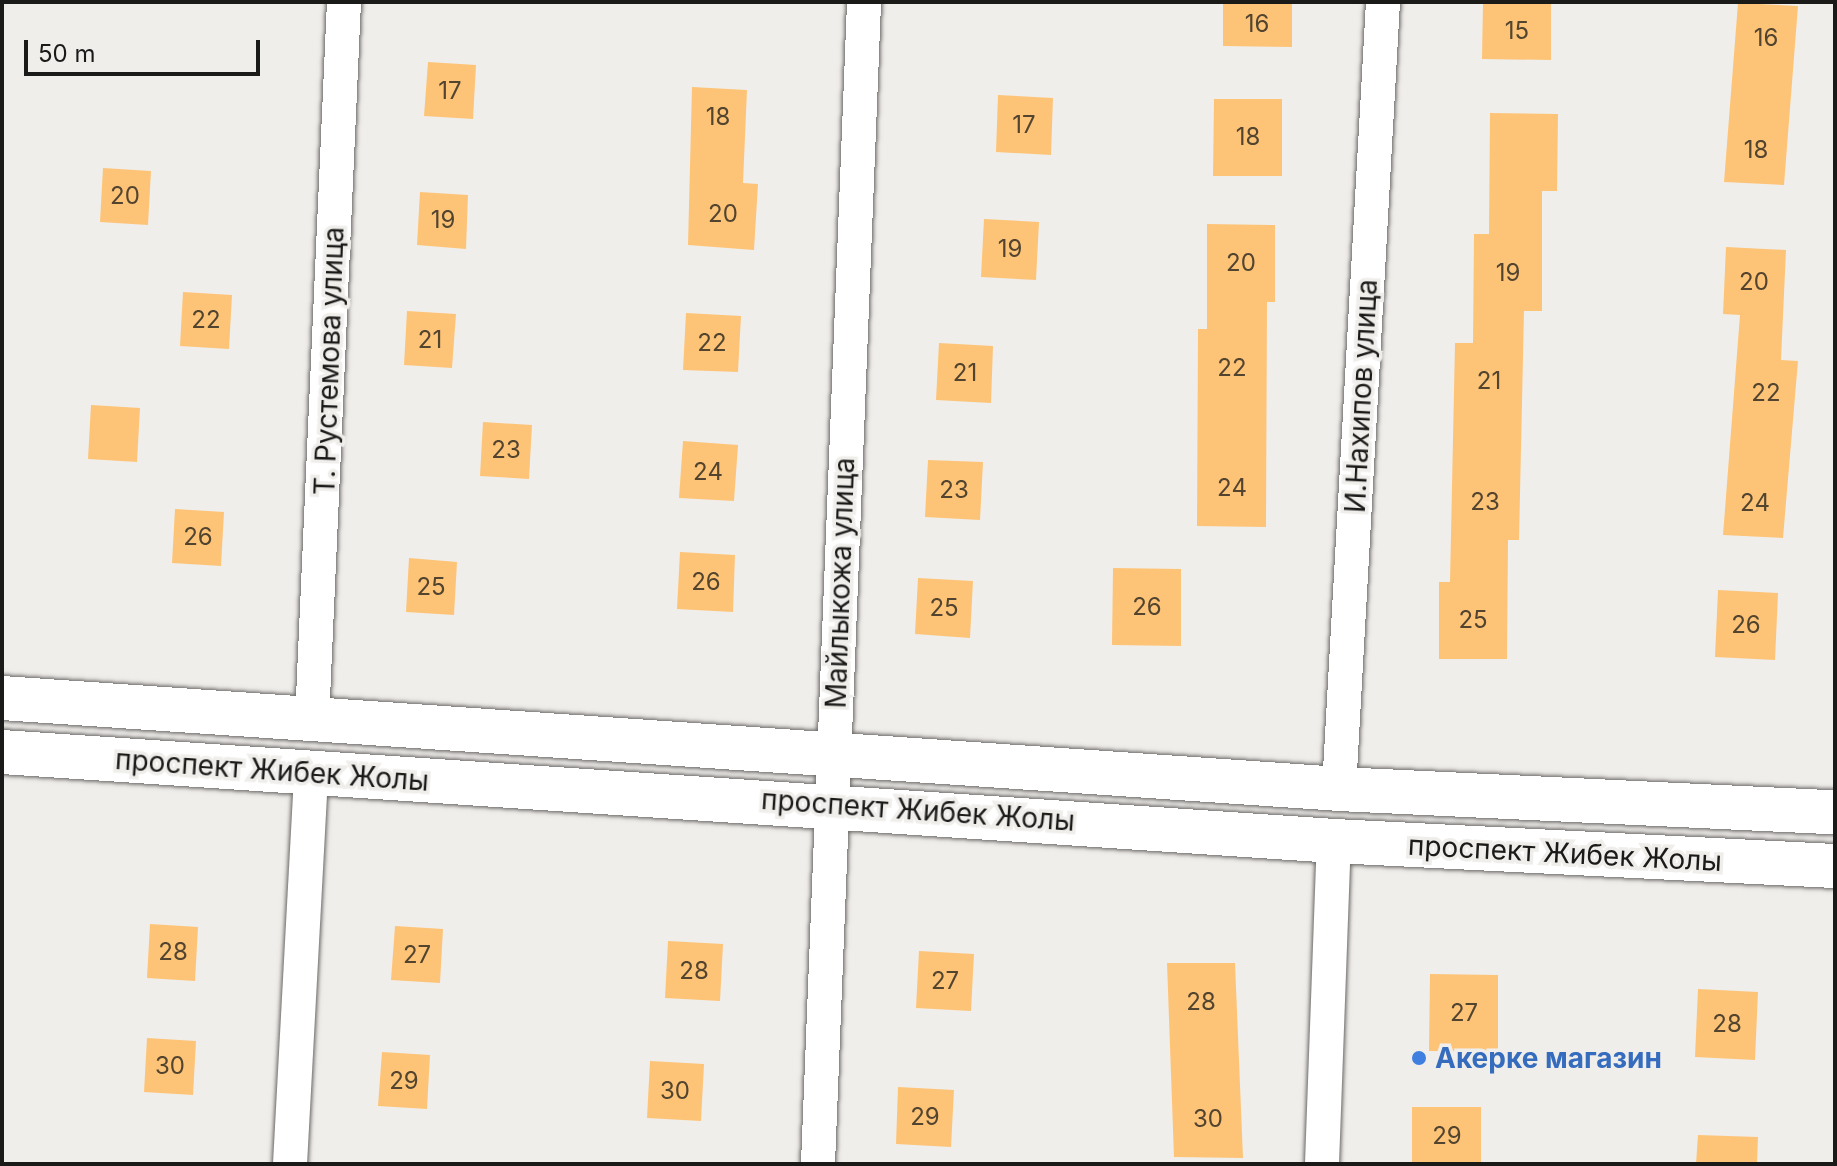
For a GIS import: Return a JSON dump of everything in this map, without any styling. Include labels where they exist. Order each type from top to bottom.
[{"type":"street","name":"Т. Рустемова улица","points":[[312,720],[344,2]]},
{"type":"street","name":"Майлыкожа улица","points":[[818,1164],[864,2]]},
{"type":"street","name":"И.Нахипов улица","points":[[1339,789],[1383,2]]},
{"type":"street","name":"проспект Жибек Жолы","points":[[2,698],[1339,789],[1835,812]]},
{"type":"street","name":"проспект Жибек Жолы","points":[[2,752],[311,773],[833,802],[1334,841],[1835,866]]},
{"type":"street","points":[[290,1164],[311,773]]},
{"type":"street","points":[[1322,1164],[1334,841]]},
{"type":"building","points":[[1223,2],[1292,2],[1292,47],[1223,46]]},
{"type":"building","points":[[1483,2],[1551,2],[1551,60],[1482,59]]},
{"type":"building","points":[[1738,3],[1798,6],[1784,185],[1724,182]]},
{"type":"building","points":[[428,62],[476,65],[473,119],[424,116]]},
{"type":"building","points":[[692,87],[747,90],[743,183],[758,184],[754,250],[688,245]]},
{"type":"building","points":[[998,95],[1053,98],[1051,155],[996,152]]},
{"type":"building","points":[[1214,99],[1282,99],[1282,176],[1213,176]]},
{"type":"building","points":[[1490,113],[1558,114],[1557,191],[1542,191],[1542,311],[1524,311],[1519,540],[1508,540],[1507,659],[1439,659],[1439,582],[1450,582],[1455,343],[1473,343],[1474,234],[1489,234]]},
{"type":"building","points":[[103,168],[151,171],[148,225],[100,222]]},
{"type":"building","points":[[420,192],[468,195],[466,249],[417,245]]},
{"type":"building","points":[[984,219],[1039,222],[1036,280],[981,277]]},
{"type":"building","points":[[1207,224],[1275,225],[1275,302],[1267,302],[1266,527],[1197,526],[1198,329],[1207,329]]},
{"type":"building","points":[[1726,247],[1786,250],[1781,360],[1798,361],[1783,538],[1723,535],[1740,315],[1723,314]]},
{"type":"building","points":[[183,292],[232,295],[229,349],[180,346]]},
{"type":"building","points":[[407,311],[456,314],[452,368],[404,365]]},
{"type":"building","points":[[686,313],[741,316],[738,372],[683,370]]},
{"type":"building","points":[[939,343],[993,346],[991,403],[936,400]]},
{"type":"building","points":[[91,405],[140,408],[137,462],[88,459]]},
{"type":"building","points":[[483,422],[532,425],[529,479],[480,476]]},
{"type":"building","points":[[683,441],[738,445],[734,501],[679,498]]},
{"type":"building","points":[[928,460],[983,462],[980,520],[925,517]]},
{"type":"building","points":[[175,509],[224,512],[221,566],[172,563]]},
{"type":"building","points":[[680,552],[735,555],[733,612],[677,609]]},
{"type":"building","points":[[409,558],[457,562],[454,615],[406,612]]},
{"type":"building","points":[[1113,568],[1181,569],[1181,646],[1112,645]]},
{"type":"building","points":[[918,578],[973,581],[970,638],[915,634]]},
{"type":"building","points":[[1718,590],[1778,593],[1775,660],[1715,657]]},
{"type":"building","points":[[150,924],[198,927],[195,981],[147,978]]},
{"type":"building","points":[[395,926],[443,929],[440,983],[391,980]]},
{"type":"building","points":[[668,941],[723,944],[720,1001],[665,998]]},
{"type":"building","points":[[919,951],[974,954],[971,1011],[916,1008]]},
{"type":"building","points":[[1167,963],[1235,963],[1243,1158],[1174,1157]]},
{"type":"building","points":[[1430,974],[1498,975],[1498,1052],[1429,1051]]},
{"type":"building","points":[[1698,989],[1758,992],[1755,1060],[1695,1057]]},
{"type":"building","points":[[147,1038],[196,1041],[193,1095],[144,1092]]},
{"type":"building","points":[[382,1052],[430,1055],[427,1109],[378,1106]]},
{"type":"building","points":[[650,1061],[704,1064],[701,1121],[647,1118]]},
{"type":"building","points":[[898,1087],[954,1090],[951,1147],[896,1144]]},
{"type":"building","points":[[1412,1107],[1481,1107],[1481,1164],[1412,1164]]},
{"type":"building","points":[[1698,1135],[1758,1137],[1757,1164],[1696,1164]]},
{"type":"place","name":"Акерке магазин","points":[[1419,1058]]}]
